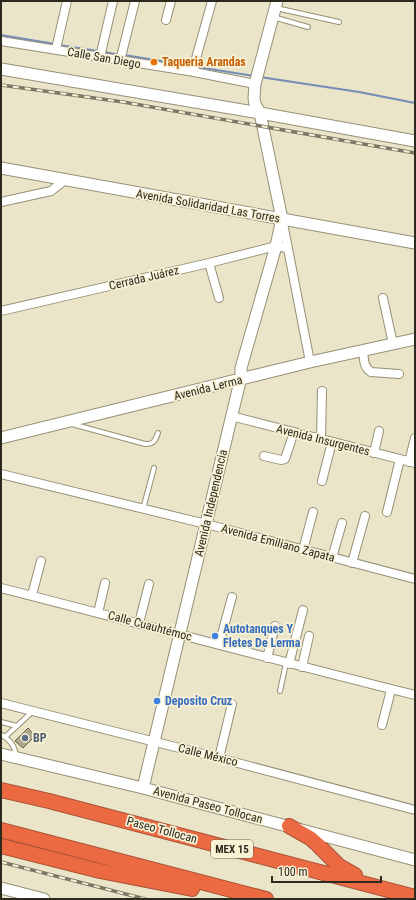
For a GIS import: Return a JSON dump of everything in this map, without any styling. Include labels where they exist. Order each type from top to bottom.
[{"type":"highway","points":[[1,780],[49,801]]},
{"type":"highway","name":"Paseo Tollocan","points":[[1,790],[49,801],[415,897]]},
{"type":"highway","points":[[289,826],[317,844],[338,866],[373,885]]},
{"type":"highway","points":[[1,830],[266,899]]},
{"type":"highway","points":[[1,846],[100,871],[252,899]]},
{"type":"main road","name":"Avenida Independencia","points":[[143,788],[241,375],[281,247],[282,219],[260,113],[255,104],[254,98],[256,78],[275,9]]},
{"type":"main road","points":[[1,69],[415,141]]},
{"type":"main road","name":"Avenida Solidaridad Las Torres","points":[[1,168],[415,243]]},
{"type":"main road","name":"Avenida Lerma","points":[[1,438],[65,423],[309,358],[363,350],[415,339]]},
{"type":"main road","name":"Avenida Paseo Tollocan","points":[[1,754],[143,788],[415,860]]},
{"type":"main road","points":[[1,888],[44,899]]},
{"type":"street","points":[[57,47],[68,1]]},
{"type":"street","points":[[101,54],[113,1]]},
{"type":"street","points":[[121,57],[135,1]]},
{"type":"street","points":[[166,20],[171,1]]},
{"type":"street","points":[[195,67],[212,1]]},
{"type":"street","name":"Calle San Diego","points":[[1,41],[57,47],[195,67],[256,78]]},
{"type":"street","points":[[1,202],[51,192],[65,180]]},
{"type":"street","name":"Cerrada Juárez","points":[[1,311],[281,247]]},
{"type":"street","name":"Avenida Independencia","points":[[281,247],[309,358]]},
{"type":"street","points":[[209,263],[218,298]]},
{"type":"street","points":[[383,298],[393,344]]},
{"type":"street","points":[[363,350],[365,366],[371,372],[399,374]]},
{"type":"street","points":[[321,439],[322,391]]},
{"type":"street","name":"Avenida Insurgentes","points":[[231,416],[412,463]]},
{"type":"street","points":[[374,453],[379,431]]},
{"type":"street","points":[[264,456],[284,460],[287,456],[294,432]]},
{"type":"street","points":[[412,463],[415,438]]},
{"type":"street","points":[[322,481],[332,442]]},
{"type":"street","points":[[387,512],[400,459]]},
{"type":"street","name":"Avenida Emiliano Zapata","points":[[1,474],[206,524],[415,580]]},
{"type":"street","points":[[303,550],[313,512]]},
{"type":"street","points":[[352,563],[365,516]]},
{"type":"street","points":[[332,558],[342,523]]},
{"type":"street","points":[[32,595],[41,561]]},
{"type":"street","points":[[98,613],[105,583]]},
{"type":"street","points":[[138,623],[149,584]]},
{"type":"street","name":"Calle Cuauhtémoc","points":[[1,588],[180,634],[288,664],[415,695]]},
{"type":"street","points":[[219,645],[232,597]]},
{"type":"street","points":[[288,664],[303,610]]},
{"type":"street","points":[[267,658],[275,626]]},
{"type":"street","points":[[302,667],[309,636]]},
{"type":"street","points":[[382,725],[391,690]]},
{"type":"street","name":"Calle México","points":[[1,703],[154,741],[415,810]]},
{"type":"street","points":[[219,758],[232,704]]},
{"type":"lane","points":[[275,9],[339,22]]},
{"type":"lane","points":[[275,9],[308,26]]},
{"type":"lane","points":[[65,423],[145,444],[152,444],[155,442],[158,433]]},
{"type":"lane","points":[[143,509],[154,468]]},
{"type":"lane","points":[[280,691],[288,664]]},
{"type":"lane","points":[[16,758],[15,747],[4,736],[34,710]]},
{"type":"lane","points":[[1,722],[17,726]]},
{"type":"building","name":"BP","points":[[28,728],[35,736],[23,748],[15,741]]},
{"type":"waterway","points":[[1,35],[55,44]]},
{"type":"waterway","points":[[59,45],[98,51]]},
{"type":"waterway","points":[[104,52],[120,55]]},
{"type":"waterway","points":[[124,55],[193,66]]},
{"type":"waterway","points":[[197,67],[254,76]]},
{"type":"waterway","points":[[260,77],[359,92],[415,103]]},
{"type":"railway","points":[[1,85],[123,102],[415,153]]},
{"type":"railway","points":[[1,862],[145,899]]},
{"type":"place","name":"Taqueria Arandas","points":[[154,62]]},
{"type":"place","name":"Autotanques Y Fletes De Lerma","points":[[215,636]]},
{"type":"place","name":"Deposito Cruz","points":[[157,701]]},
{"type":"place","name":"BP","points":[[25,738]]}]
